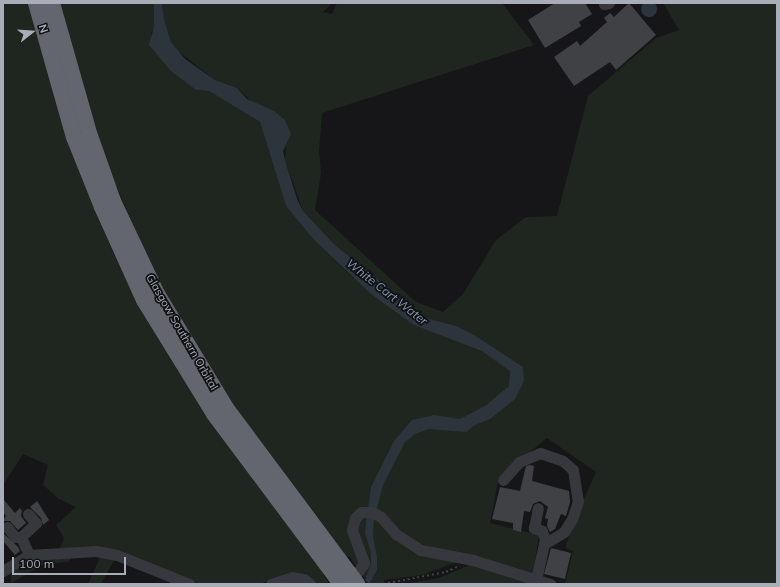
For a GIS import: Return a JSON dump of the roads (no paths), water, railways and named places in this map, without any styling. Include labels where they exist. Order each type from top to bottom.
[{"type":"highway","name":"Glasgow Southern Orbital","points":[[36,3],[74,137],[102,207],[144,300],[214,414],[347,582]]},
{"type":"highway","name":"Glasgow Southern Orbital","points":[[52,3],[90,136],[113,201],[157,294],[226,408],[347,582]]},
{"type":"street","points":[[503,480],[519,462],[540,453],[563,461],[573,470],[578,501],[572,519],[564,532],[544,544]]},
{"type":"street","points":[[536,580],[544,544],[542,531],[534,528],[538,508]]},
{"type":"street","points":[[347,582],[364,563],[352,530],[355,518],[361,512],[372,512],[381,517],[396,534],[421,550],[473,560],[550,584]]},
{"type":"street","points":[[7,527],[15,537],[21,537],[36,523],[28,514]]},
{"type":"street","points":[[21,537],[29,555]]},
{"type":"street","points":[[3,571],[29,555],[60,552],[103,551],[189,584]]},
{"type":"street","points":[[271,584],[292,577],[304,579],[310,584]]},
{"type":"water","points":[[649,1],[655,3],[657,9],[655,15],[649,17],[643,15],[641,9],[643,3]]},
{"type":"water","name":"White Cart Water","points":[[154,3],[162,3],[164,19],[171,42],[185,59],[215,80],[237,88],[247,99],[274,111],[285,120],[291,134],[283,151],[297,199],[303,211],[335,245],[425,318],[456,326],[474,335],[523,367],[524,381],[515,399],[490,419],[475,425],[466,432],[429,429],[415,434],[405,442],[383,485],[376,512],[368,509],[371,487],[394,441],[412,420],[434,415],[460,419],[485,406],[509,386],[510,371],[482,351],[414,325],[371,294],[314,240],[286,206],[260,122],[209,91],[196,90],[171,71],[149,45],[154,27]]},
{"type":"water","points":[[367,514],[374,516],[373,537],[377,557],[377,570],[369,584],[365,580],[371,564],[371,553],[365,533]]}]
